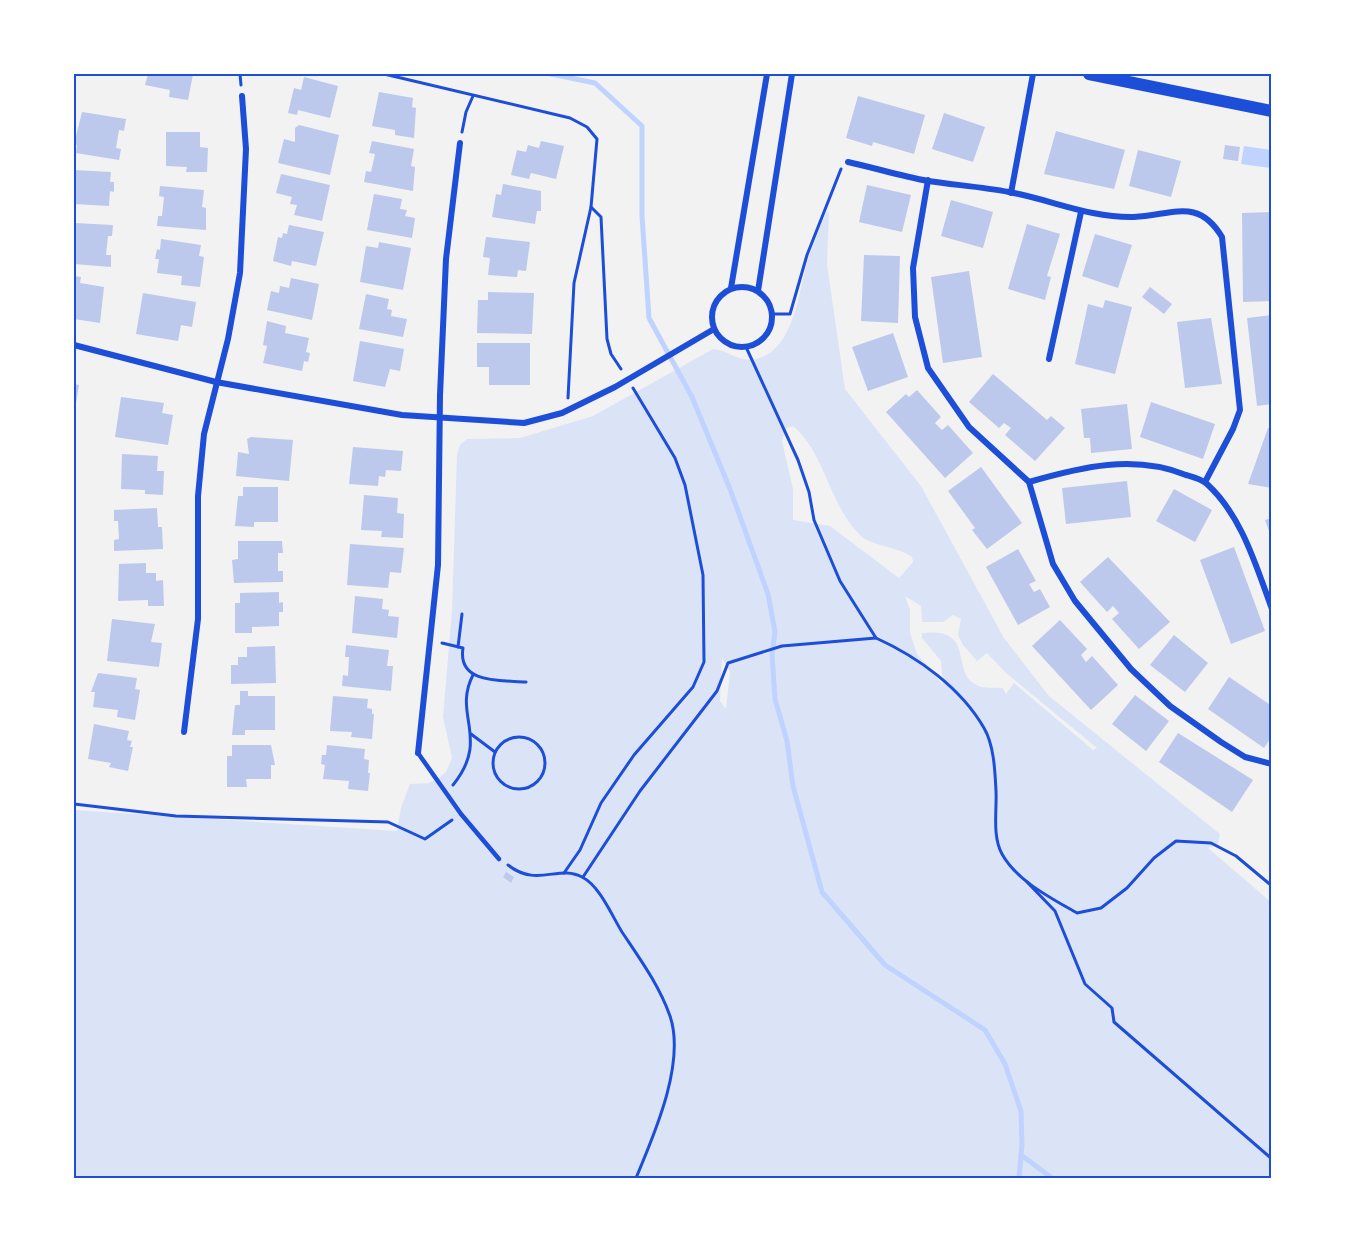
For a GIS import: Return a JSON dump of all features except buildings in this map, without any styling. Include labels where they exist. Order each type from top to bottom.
[{"type":"main road","points":[[1089,74],[1272,111]]},
{"type":"street","points":[[731,288],[767,74]]},
{"type":"street","points":[[758,291],[792,74]]},
{"type":"street","points":[[1011,193],[1033,74]]},
{"type":"street","points":[[184,732],[198,619],[198,496],[204,434],[228,339],[240,273],[246,149],[242,96]]},
{"type":"street","points":[[418,753],[438,565],[446,259],[460,143]]},
{"type":"street","points":[[848,162],[928,180],[1011,193],[1081,212],[1117,217],[1155,216],[1179,211],[1198,213],[1213,222],[1222,237],[1239,410],[1233,429],[1205,482]]},
{"type":"street","points":[[928,180],[913,268],[915,317],[928,368],[969,427],[1029,482],[1053,564],[1075,602],[1131,669],[1170,706],[1221,742],[1245,757],[1272,764]]},
{"type":"street","points":[[1049,359],[1081,212]]},
{"type":"street","points":[[745,286],[758,291],[765,297],[772,314],[771,323],[762,339],[746,347],[731,345],[714,329],[714,305],[718,298],[731,288],[745,286]]},
{"type":"street","points":[[74,345],[216,382],[402,415],[524,423],[567,411],[615,387],[714,329]]},
{"type":"street","points":[[1029,482],[1078,467],[1127,463],[1164,466],[1205,482],[1222,500],[1246,540],[1272,609]]},
{"type":"lane","points":[[418,753],[461,814],[499,859]]},
{"type":"path","points":[[384,74],[570,118],[587,127],[597,139],[591,207],[574,283],[567,411]]},
{"type":"path","points":[[460,143],[466,112],[473,96]]},
{"type":"path","points":[[772,314],[790,314],[807,255],[833,184],[842,167],[848,162]]},
{"type":"path","points":[[591,207],[601,217],[607,339],[611,354],[626,376]]},
{"type":"path","points":[[746,347],[798,459],[809,492],[814,520],[840,581],[876,638],[937,675],[985,729],[994,764],[996,833],[1001,854],[1055,911],[1085,984],[1112,1008],[1114,1022],[1272,1159]]},
{"type":"path","points":[[564,873],[579,850],[601,803],[634,755],[693,687],[704,662],[704,575],[686,485],[675,459],[631,385]]},
{"type":"path","points":[[458,647],[462,614]]},
{"type":"path","points":[[583,877],[640,791],[717,692],[728,663],[760,651],[782,646],[876,638]]},
{"type":"path","points":[[431,640],[463,648],[463,662],[473,675],[485,679],[526,682]]},
{"type":"path","points":[[447,793],[470,760],[471,735],[467,700],[468,685],[473,675]]},
{"type":"path","points":[[471,735],[495,752]]},
{"type":"path","points":[[514,736],[531,738],[546,757],[543,773],[533,786],[525,789],[508,787],[502,782],[494,768],[495,752],[500,745],[514,736]]},
{"type":"path","points":[[74,804],[176,816],[388,822],[425,839],[461,814]]},
{"type":"path","points":[[1020,874],[1048,896],[1077,913],[1101,908],[1127,888],[1154,858],[1176,841],[1211,843],[1236,856],[1272,886]]},
{"type":"path","points":[[499,859],[515,870],[531,876],[540,877],[564,873],[583,877],[595,890],[654,981],[670,1017],[674,1036],[667,1098],[636,1179]]},
{"type":"shaded area","points":[[829,211],[827,264],[845,389],[921,486],[1004,638],[1049,696],[1220,834],[1218,844],[1208,848],[1271,902],[1271,1178],[74,1178],[74,810],[397,831],[401,807],[410,784],[429,783],[439,778],[446,772],[452,758],[443,717],[452,610],[457,454],[460,445],[467,439],[520,438],[593,416],[713,349],[750,360],[769,353],[780,343],[788,330],[809,256],[826,213]],"holes":[[[793,426],[813,451],[850,524],[861,536],[871,542],[899,550],[912,557],[913,562],[899,578],[830,526],[793,520],[793,489],[782,441],[786,428]],[[905,596],[921,606],[922,622],[943,622],[953,615],[961,619],[958,635],[963,645],[977,661],[987,653],[1006,673],[1097,748],[1093,750],[1014,683],[1006,694],[1003,688],[976,685],[966,675],[959,649],[949,636],[922,633],[922,638],[941,661],[943,685],[917,654],[910,633],[910,610]],[[722,658],[730,672],[726,709],[720,701]]]},
{"type":"water","points":[[1244,146],[1271,150],[1271,168],[1241,164]]},
{"type":"waterway","points":[[551,74],[595,83],[642,126],[642,216],[649,318],[692,397],[730,489],[768,594],[775,632],[772,654],[775,699],[787,741],[793,786],[822,892],[885,965],[985,1030],[1005,1064],[1021,1111],[1022,1145],[1019,1178]]},
{"type":"waterway","points":[[1021,1155],[1052,1178]]}]
